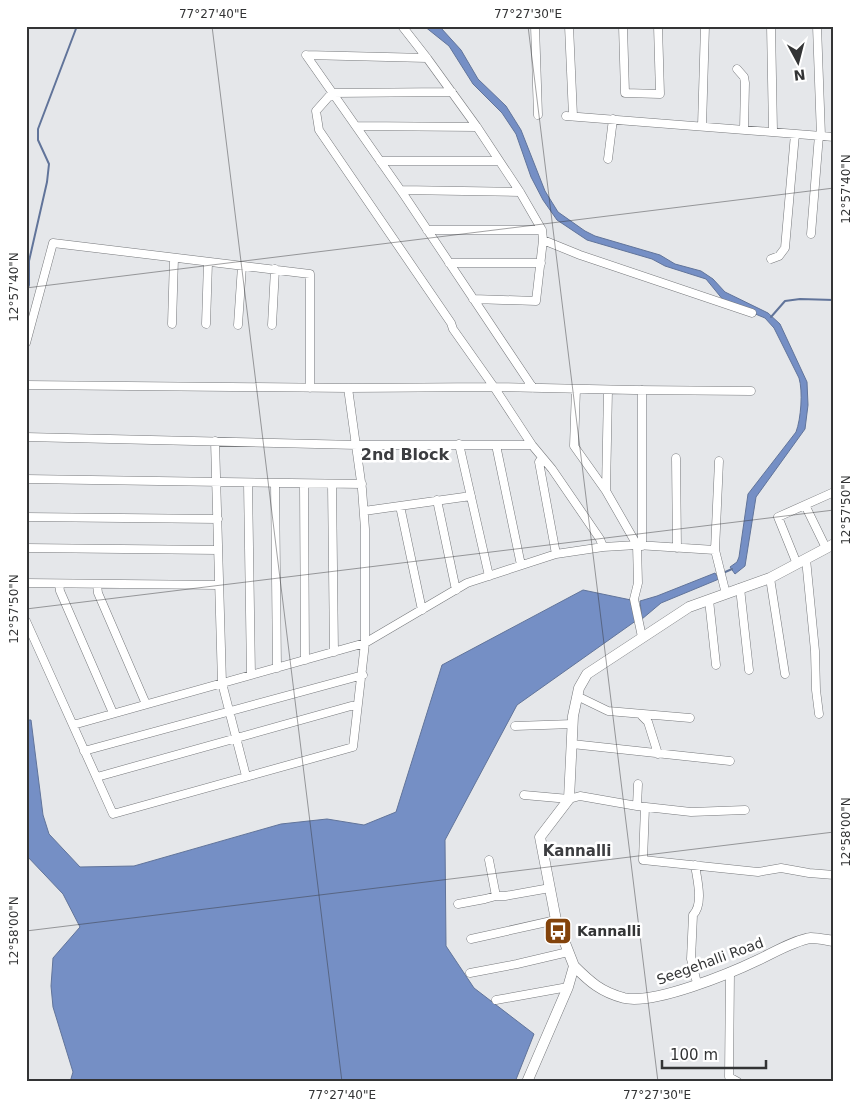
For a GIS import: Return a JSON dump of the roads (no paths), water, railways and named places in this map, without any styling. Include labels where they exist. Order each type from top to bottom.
[{"type":"street","points":[[402,26],[477,127],[520,192],[542,230],[544,240],[536,301],[473,299]]},
{"type":"street","points":[[535,26],[538,115]]},
{"type":"street","points":[[569,26],[570,116],[834,137]]},
{"type":"street","points":[[623,26],[625,93],[660,94],[658,26]]},
{"type":"street","points":[[702,126],[705,26]]},
{"type":"street","points":[[771,26],[773,132]]},
{"type":"street","points":[[811,234],[820,136],[817,26]]},
{"type":"street","points":[[427,58],[306,55],[401,190],[533,388]]},
{"type":"street","points":[[737,69],[744,77],[745,83],[744,129]]},
{"type":"street","points":[[452,92],[332,93],[316,110],[319,130],[532,445],[552,469],[600,539],[603,547]]},
{"type":"street","points":[[608,159],[613,119]]},
{"type":"street","points":[[356,126],[477,127]]},
{"type":"street","points":[[770,260],[779,256],[784,248],[795,134]]},
{"type":"street","points":[[380,161],[499,161]]},
{"type":"street","points":[[401,190],[520,192]]},
{"type":"street","points":[[427,230],[542,230]]},
{"type":"street","points":[[544,240],[580,255],[752,313]]},
{"type":"street","points":[[26,342],[53,243],[310,274],[310,388]]},
{"type":"street","points":[[172,324],[174,258]]},
{"type":"street","points":[[206,324],[208,262]]},
{"type":"street","points":[[449,263],[541,263]]},
{"type":"street","points":[[238,325],[242,266]]},
{"type":"street","points":[[272,325],[275,270]]},
{"type":"street","points":[[26,385],[310,388],[494,387],[751,391]]},
{"type":"street","points":[[26,621],[113,814],[353,746],[365,643],[364,511],[357,444],[348,388]]},
{"type":"street","points":[[576,389],[574,446],[606,491],[639,545]]},
{"type":"street","points":[[606,491],[608,390]]},
{"type":"street","points":[[642,390],[638,583],[634,600],[642,637]]},
{"type":"street","points":[[26,437],[357,444],[532,445]]},
{"type":"street","points":[[216,441],[222,683],[246,776]]},
{"type":"street","points":[[459,444],[489,576]]},
{"type":"street","points":[[496,445],[521,565]]},
{"type":"street","points":[[542,458],[539,462],[556,554]]},
{"type":"street","points":[[676,458],[677,548]]},
{"type":"street","points":[[720,461],[715,550],[726,594]]},
{"type":"street","points":[[26,480],[362,484]]},
{"type":"street","points":[[248,483],[251,675]]},
{"type":"street","points":[[275,483],[277,668]]},
{"type":"street","points":[[304,484],[305,660]]},
{"type":"street","points":[[332,484],[334,652]]},
{"type":"street","points":[[819,714],[815,650],[801,561],[778,517],[834,492]]},
{"type":"street","points":[[364,511],[471,496]]},
{"type":"street","points":[[438,500],[456,590]]},
{"type":"street","points":[[527,1082],[568,987],[574,966],[556,920],[540,837],[569,799],[573,724],[579,688],[587,674],[689,607],[770,578],[830,546],[805,505]]},
{"type":"street","points":[[400,506],[422,610]]},
{"type":"street","points":[[26,517],[218,519]]},
{"type":"street","points":[[73,725],[365,643],[467,583],[556,554],[603,547],[639,545],[715,550]]},
{"type":"street","points":[[26,548],[218,550]]},
{"type":"street","points":[[770,578],[785,674]]},
{"type":"street","points":[[26,583],[219,585]]},
{"type":"street","points":[[59,584],[60,591],[113,714]]},
{"type":"street","points":[[97,585],[98,593],[146,704]]},
{"type":"street","points":[[740,588],[749,670]]},
{"type":"street","points":[[709,600],[716,665]]},
{"type":"street","points":[[84,751],[362,675]]},
{"type":"street","points":[[577,696],[608,711],[690,718]]},
{"type":"street","points":[[97,777],[236,737],[357,706]]},
{"type":"street","points":[[640,714],[648,722],[658,754]]},
{"type":"street","points":[[515,726],[573,724]]},
{"type":"street","points":[[572,744],[730,761]]},
{"type":"street","points":[[638,784],[641,806],[643,860],[758,872],[781,868],[834,875]]},
{"type":"street","points":[[524,795],[569,799],[580,796],[691,812],[746,810]]},
{"type":"street","points":[[489,860],[496,896]]},
{"type":"street","points":[[695,865],[698,909],[693,915],[691,959],[697,984]]},
{"type":"street","points":[[458,904],[550,888]]},
{"type":"street","points":[[470,939],[556,920]]},
{"type":"street","name":"Seegehalli Road","points":[[574,966],[595,986],[626,998],[652,997],[679,991],[730,972],[810,938],[834,941]]},
{"type":"street","points":[[470,973],[568,952]]},
{"type":"street","points":[[730,972],[729,1077],[738,1082]]},
{"type":"street","points":[[496,1000],[568,987]]},
{"type":"water","points":[[424,26],[439,26],[461,50],[478,79],[506,106],[521,130],[545,191],[558,212],[595,236],[660,255],[675,264],[701,271],[713,279],[725,292],[768,313],[780,324],[807,382],[808,405],[805,429],[756,497],[745,566],[735,574],[730,567],[737,562],[739,557],[748,494],[796,432],[799,420],[801,397],[799,378],[774,328],[765,318],[724,301],[706,279],[665,266],[652,259],[587,240],[557,220],[543,200],[531,177],[516,134],[502,113],[473,84],[449,46]]},
{"type":"water","points":[[715,573],[719,579],[661,603],[642,619],[640,601]]},
{"type":"water","points":[[583,590],[631,600],[637,620],[517,705],[445,840],[446,946],[474,988],[534,1034],[515,1082],[70,1082],[73,1072],[53,1007],[51,986],[53,958],[80,927],[63,894],[26,855],[26,720],[31,720],[43,815],[49,834],[80,867],[134,866],[281,824],[327,819],[364,825],[396,812],[442,665]]},
{"type":"waterway","points":[[26,294],[29,285],[29,261],[47,182],[49,164],[38,140],[38,129],[77,26]]},
{"type":"waterway","points":[[771,317],[785,301],[800,299],[834,300]]},
{"type":"waterway","points":[[723,573],[732,569]]},
{"type":"place","name":"Kannalli","points":[[558,931]]},
{"type":"district","name":"2nd Block","points":[[405,454]]},
{"type":"district","name":"Kannalli","points":[[577,851]]}]
